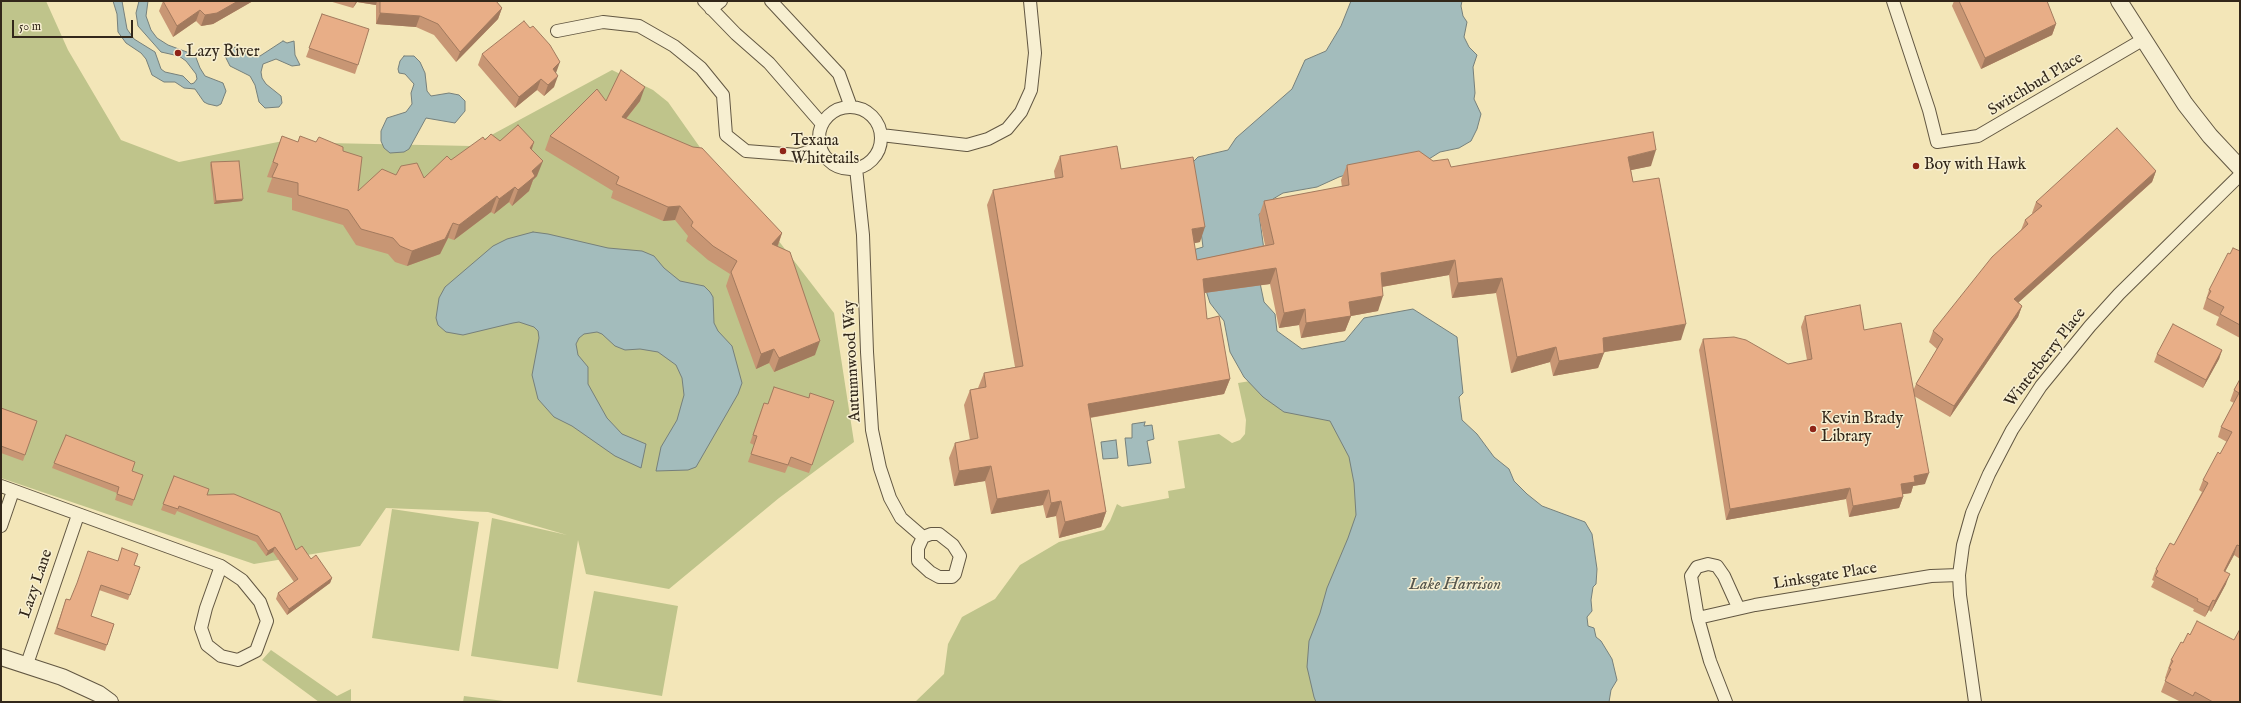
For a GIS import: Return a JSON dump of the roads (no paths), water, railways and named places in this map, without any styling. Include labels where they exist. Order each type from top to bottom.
[{"type":"street","points":[[721,1],[708,5],[769,63],[822,124]]},
{"type":"street","points":[[772,1],[839,74],[851,107]]},
{"type":"street","points":[[881,135],[967,145],[988,139],[1007,129],[1021,112],[1031,90],[1035,53],[1030,1]]},
{"type":"street","name":"Switchbud Place","points":[[1893,1],[1930,110],[1937,142],[1984,134],[2144,39]]},
{"type":"street","points":[[2119,1],[2185,104],[2210,136],[2240,168]]},
{"type":"street","points":[[2131,1],[2144,39]]},
{"type":"street","points":[[557,31],[603,22],[639,26],[674,46],[701,68],[723,95],[726,135],[746,151],[798,155],[821,148]]},
{"type":"street","points":[[851,107],[868,113],[878,124],[881,135],[878,152],[874,157],[866,164],[856,168],[844,168],[834,164],[826,157],[821,148],[819,134],[822,124],[834,111],[851,107]]},
{"type":"street","name":"Autumnwood Way","points":[[856,168],[863,235],[867,352],[872,430],[880,468],[890,498],[901,518],[923,537]]},
{"type":"street","name":"Winterberry Place","points":[[1975,702],[1960,595],[1959,575],[1963,545],[1975,506],[2012,430],[2041,386],[2119,294],[2240,175]]},
{"type":"street","points":[[1,486],[222,566],[242,580],[260,602],[267,621],[256,651],[238,660],[221,656],[207,645],[201,628],[206,608],[222,566]]},
{"type":"street","points":[[1,526],[13,491]]},
{"type":"street","name":"Lazy Lane","points":[[27,664],[78,515]]},
{"type":"street","points":[[1726,702],[1710,661],[1698,618],[1691,576],[1697,567],[1708,564],[1717,566],[1724,576],[1738,607]]},
{"type":"street","name":"Linksgate Place","points":[[1698,618],[1738,607],[1931,576],[1959,575]]},
{"type":"street","points":[[1,657],[27,664],[68,680],[99,694],[110,702]]},
{"type":"water","name":"Lazy River","points":[[113,1],[122,1],[127,29],[134,39],[155,52],[161,69],[165,72],[183,76],[191,84],[194,83],[197,79],[196,74],[186,61],[179,56],[161,52],[138,26],[136,13],[139,1],[148,1],[146,16],[151,30],[157,38],[168,45],[195,55],[205,76],[223,83],[226,91],[221,104],[217,106],[208,104],[204,102],[195,89],[184,88],[175,82],[164,82],[152,75],[146,59],[141,53],[126,43],[118,32],[117,14]]},
{"type":"water","name":"Lake Harrison","points":[[1351,1],[1462,1],[1461,6],[1463,16],[1467,22],[1464,37],[1469,47],[1477,55],[1473,67],[1474,99],[1481,114],[1477,129],[1471,141],[1459,148],[1440,152],[1421,164],[1359,171],[1339,177],[1317,187],[1283,193],[1273,199],[1270,211],[1259,214],[1265,257],[1255,259],[1264,302],[1275,314],[1277,331],[1302,349],[1345,341],[1364,318],[1413,309],[1457,337],[1463,393],[1459,397],[1462,420],[1477,434],[1494,457],[1509,469],[1514,481],[1527,494],[1542,506],[1585,522],[1592,534],[1597,569],[1596,584],[1593,587],[1591,600],[1592,611],[1587,617],[1588,626],[1594,628],[1596,637],[1601,641],[1612,659],[1617,680],[1611,690],[1609,702],[1316,702],[1314,697],[1307,667],[1309,641],[1320,613],[1327,588],[1356,515],[1354,483],[1349,457],[1330,421],[1284,412],[1263,397],[1244,377],[1230,352],[1224,321],[1210,303],[1193,250],[1203,247],[1192,163],[1198,157],[1228,150],[1236,138],[1292,89],[1305,60],[1326,51],[1341,26]]},
{"type":"water","points":[[283,41],[287,43],[294,41],[295,55],[300,65],[292,66],[276,59],[263,64],[261,72],[262,78],[266,84],[281,96],[282,103],[279,107],[265,108],[259,102],[255,85],[250,76],[230,66],[224,54],[229,49],[236,47],[250,56],[260,56]]},
{"type":"water","points":[[404,56],[414,56],[420,62],[425,73],[427,91],[431,96],[449,93],[459,95],[465,101],[465,111],[455,123],[426,118],[409,149],[404,152],[390,153],[384,148],[381,141],[381,131],[387,118],[406,112],[412,104],[411,93],[414,84],[405,74],[399,73],[398,69],[400,61]]},
{"type":"water","points":[[533,232],[608,248],[642,251],[654,256],[664,268],[680,281],[704,286],[710,292],[713,297],[714,323],[718,331],[732,346],[742,383],[738,394],[696,467],[688,470],[656,471],[661,447],[677,420],[684,395],[682,378],[676,365],[658,352],[640,349],[625,350],[615,346],[602,334],[597,332],[584,334],[579,338],[576,344],[578,355],[588,367],[588,384],[607,418],[622,434],[646,444],[641,468],[615,456],[572,426],[554,417],[538,399],[532,375],[539,338],[538,331],[534,327],[519,322],[463,335],[446,332],[438,325],[436,318],[439,298],[445,287],[493,246],[507,239]]},
{"type":"water","points":[[1145,422],[1144,426],[1152,425],[1154,439],[1147,441],[1151,463],[1128,466],[1125,438],[1132,438],[1132,424]]},
{"type":"water","points":[[1116,440],[1118,458],[1103,459],[1101,442]]},
{"type":"place","name":"Lazy River","points":[[178,53]]},
{"type":"place","name":"Texana Whitetails","points":[[783,151]]},
{"type":"place","name":"Boy with Hawk","points":[[1916,166]]},
{"type":"place","name":"Kevin Brady Library","points":[[1813,429]]}]
